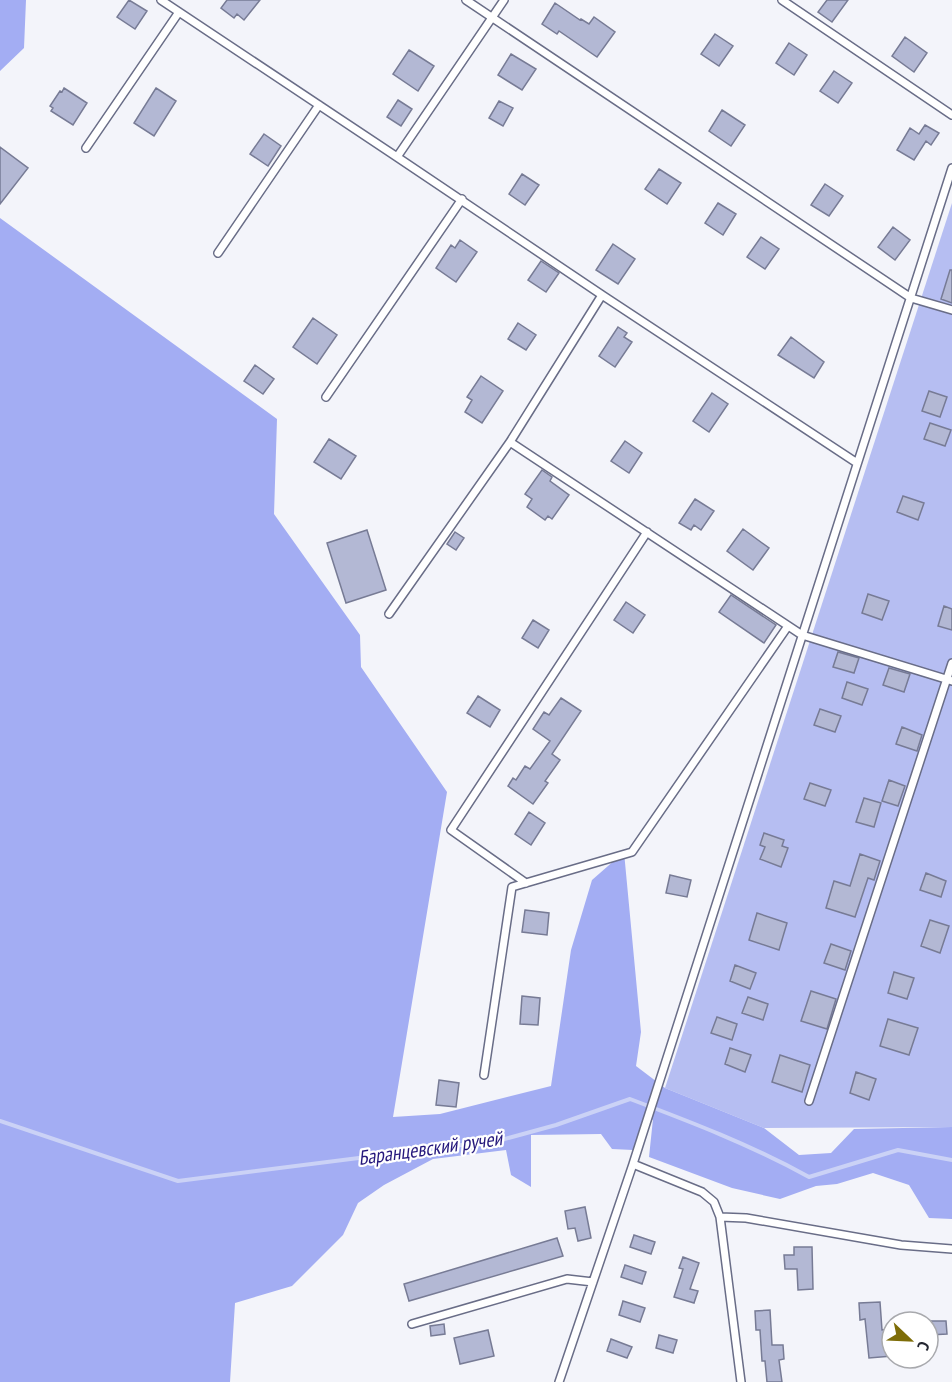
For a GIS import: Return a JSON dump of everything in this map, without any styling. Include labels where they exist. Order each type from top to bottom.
[{"type":"lane","points":[[161,0],[857,464]]},
{"type":"lane","points":[[466,0],[911,298],[952,310]]},
{"type":"lane","points":[[397,157],[504,0]]},
{"type":"lane","points":[[782,0],[952,115]]},
{"type":"lane","points":[[86,147],[179,12]]},
{"type":"lane","points":[[218,253],[319,105]]},
{"type":"lane","points":[[559,1382],[646,1124],[952,168]]},
{"type":"lane","points":[[326,397],[462,200]]},
{"type":"lane","points":[[389,614],[510,442],[602,295]]},
{"type":"lane","points":[[510,442],[802,635],[949,680]]},
{"type":"lane","points":[[526,883],[451,830],[647,532]]},
{"type":"lane","points":[[484,1075],[512,887],[632,852],[788,626]]},
{"type":"lane","points":[[809,1101],[949,680],[952,663]]},
{"type":"lane","points":[[633,1164],[702,1192],[714,1202],[720,1217],[741,1382]]},
{"type":"lane","points":[[720,1217],[746,1218],[901,1245],[952,1249]]},
{"type":"lane","points":[[412,1324],[567,1279],[593,1282]]},
{"type":"shaded area","points":[[0,0],[26,0],[24,48],[0,71]]},
{"type":"shaded area","points":[[952,203],[952,1127],[764,1128],[665,1088]]},
{"type":"shaded area","points":[[0,218],[277,419],[274,514],[360,635],[361,667],[447,792],[393,1117],[440,1114],[551,1086],[571,950],[592,880],[624,852],[641,1032],[636,1066],[665,1088],[764,1128],[799,1155],[831,1153],[854,1129],[952,1127],[952,1219],[929,1218],[909,1185],[873,1173],[837,1184],[816,1186],[780,1199],[732,1188],[649,1157],[653,1119],[633,1150],[612,1149],[601,1134],[531,1135],[531,1187],[511,1175],[506,1150],[433,1159],[384,1185],[358,1203],[343,1235],[292,1286],[235,1303],[230,1382],[0,1382]]},
{"type":"building","points":[[129,0],[147,11],[135,29],[117,17]]},
{"type":"building","points":[[227,0],[260,0],[244,20],[237,14],[234,18],[221,8]]},
{"type":"building","points":[[827,0],[848,0],[832,22],[818,12]]},
{"type":"building","points":[[555,3],[580,20],[589,24],[594,17],[615,32],[597,57],[559,31],[557,34],[542,24]]},
{"type":"building","points":[[715,34],[733,46],[719,66],[701,54]]},
{"type":"building","points":[[905,37],[927,53],[914,72],[892,56]]},
{"type":"building","points":[[789,43],[807,55],[794,75],[776,63]]},
{"type":"building","points":[[409,50],[434,66],[418,91],[393,74]]},
{"type":"building","points":[[511,54],[536,69],[522,90],[498,75]]},
{"type":"building","points":[[834,71],[852,83],[838,103],[820,91]]},
{"type":"building","points":[[64,88],[87,103],[73,125],[51,111],[53,108],[50,106]]},
{"type":"building","points":[[156,88],[176,101],[154,136],[134,123]]},
{"type":"building","points":[[398,100],[412,109],[401,126],[387,117]]},
{"type":"building","points":[[499,101],[513,108],[503,126],[489,118]]},
{"type":"building","points":[[722,110],[745,125],[731,146],[709,131]]},
{"type":"building","points":[[925,125],[939,133],[931,145],[926,141],[914,160],[897,150],[910,128],[919,134]]},
{"type":"building","points":[[264,134],[281,146],[268,166],[250,154]]},
{"type":"building","points":[[0,147],[28,168],[0,204]]},
{"type":"building","points":[[659,169],[681,183],[667,204],[645,189]]},
{"type":"building","points":[[522,174],[539,185],[525,205],[509,194]]},
{"type":"building","points":[[825,184],[843,196],[829,216],[811,205]]},
{"type":"building","points":[[718,203],[736,214],[723,235],[705,223]]},
{"type":"building","points":[[893,227],[910,240],[895,260],[878,247]]},
{"type":"building","points":[[761,237],[779,249],[765,269],[747,257]]},
{"type":"building","points":[[460,240],[477,252],[456,282],[436,268],[451,245],[455,248]]},
{"type":"building","points":[[613,244],[635,259],[618,284],[596,270]]},
{"type":"building","points":[[541,261],[559,273],[546,292],[528,280]]},
{"type":"building","points":[[950,270],[952,270],[952,303],[941,299]]},
{"type":"building","points":[[313,318],[337,335],[317,364],[293,347]]},
{"type":"building","points":[[518,323],[536,335],[526,350],[508,339]]},
{"type":"building","points":[[618,327],[627,333],[624,337],[632,342],[615,367],[599,356]]},
{"type":"building","points":[[791,337],[824,362],[814,378],[778,355]]},
{"type":"building","points":[[255,365],[274,379],[263,394],[244,381]]},
{"type":"building","points":[[481,376],[503,391],[482,423],[465,412],[472,400],[467,397]]},
{"type":"building","points":[[929,391],[947,397],[940,417],[922,411]]},
{"type":"building","points":[[712,393],[728,404],[709,432],[693,421]]},
{"type":"building","points":[[930,423],[951,430],[945,446],[924,439]]},
{"type":"building","points":[[329,439],[356,456],[341,479],[314,462]]},
{"type":"building","points":[[625,441],[642,453],[629,473],[611,461]]},
{"type":"building","points":[[542,470],[552,477],[550,481],[569,495],[552,519],[548,516],[545,520],[527,507],[532,499],[525,494]]},
{"type":"building","points":[[903,496],[924,503],[918,520],[897,512]]},
{"type":"building","points":[[695,499],[714,511],[701,530],[694,525],[691,530],[679,523]]},
{"type":"building","points":[[743,529],[769,548],[753,570],[727,551]]},
{"type":"building","points":[[367,530],[386,590],[346,603],[327,543]]},
{"type":"building","points":[[455,532],[464,538],[456,550],[447,544]]},
{"type":"building","points":[[868,594],[889,601],[882,620],[862,613]]},
{"type":"building","points":[[731,595],[776,625],[764,643],[719,612]]},
{"type":"building","points":[[626,602],[645,615],[633,633],[614,620]]},
{"type":"building","points":[[944,606],[952,609],[952,630],[938,626]]},
{"type":"building","points":[[533,620],[549,630],[538,648],[522,638]]},
{"type":"building","points":[[838,652],[859,658],[854,673],[833,667]]},
{"type":"building","points":[[889,668],[910,674],[904,692],[883,685]]},
{"type":"building","points":[[847,682],[868,689],[862,705],[842,698]]},
{"type":"building","points":[[478,696],[500,710],[490,727],[467,713]]},
{"type":"building","points":[[561,698],[581,711],[552,754],[560,760],[545,781],[548,783],[533,804],[508,786],[513,778],[516,780],[525,766],[530,769],[550,741],[533,729],[544,712],[549,715]]},
{"type":"building","points":[[820,709],[841,716],[835,732],[814,725]]},
{"type":"building","points":[[902,727],[922,735],[917,751],[896,744]]},
{"type":"building","points":[[889,780],[905,786],[898,806],[882,801]]},
{"type":"building","points":[[810,783],[831,790],[825,806],[804,799]]},
{"type":"building","points":[[864,798],[881,803],[874,827],[856,822]]},
{"type":"building","points":[[529,812],[545,823],[531,845],[515,834]]},
{"type":"building","points":[[764,833],[784,840],[782,846],[788,848],[781,867],[760,859],[765,847],[760,845]]},
{"type":"building","points":[[860,854],[880,861],[874,880],[868,878],[855,917],[826,908],[834,881],[850,886]]},
{"type":"building","points":[[926,873],[946,881],[941,897],[920,890]]},
{"type":"building","points":[[670,875],[691,880],[687,897],[666,893]]},
{"type":"building","points":[[525,910],[549,913],[547,935],[522,932]]},
{"type":"building","points":[[757,913],[787,923],[779,950],[749,940]]},
{"type":"building","points":[[930,920],[949,926],[940,953],[921,946]]},
{"type":"building","points":[[831,944],[851,951],[845,970],[824,963]]},
{"type":"building","points":[[735,965],[756,973],[750,989],[730,981]]},
{"type":"building","points":[[894,972],[914,978],[907,999],[888,993]]},
{"type":"building","points":[[811,991],[836,999],[827,1029],[801,1021]]},
{"type":"building","points":[[522,996],[540,998],[538,1025],[520,1024]]},
{"type":"building","points":[[748,997],[768,1004],[763,1020],[742,1013]]},
{"type":"building","points":[[717,1017],[737,1024],[732,1040],[711,1033]]},
{"type":"building","points":[[888,1019],[918,1028],[909,1055],[880,1046]]},
{"type":"building","points":[[730,1048],[751,1055],[745,1072],[725,1064]]},
{"type":"building","points":[[780,1055],[810,1065],[802,1092],[772,1082]]},
{"type":"building","points":[[856,1072],[876,1079],[869,1100],[850,1093]]},
{"type":"building","points":[[439,1080],[459,1083],[456,1107],[436,1105]]},
{"type":"building","points":[[585,1207],[591,1238],[578,1241],[575,1228],[568,1229],[565,1211]]},
{"type":"building","points":[[634,1235],[655,1242],[651,1254],[630,1247]]},
{"type":"building","points":[[557,1238],[563,1256],[409,1301],[404,1284]]},
{"type":"building","points":[[794,1247],[812,1247],[813,1289],[798,1290],[797,1269],[785,1269],[784,1255],[794,1255]]},
{"type":"building","points":[[683,1257],[699,1263],[690,1289],[698,1291],[694,1303],[674,1297],[683,1269],[679,1268]]},
{"type":"building","points":[[625,1265],[646,1272],[642,1284],[621,1277]]},
{"type":"building","points":[[623,1301],[645,1308],[640,1322],[619,1315]]},
{"type":"building","points":[[880,1302],[880,1357],[869,1358],[865,1319],[860,1320],[859,1303]]},
{"type":"building","points":[[770,1310],[772,1345],[783,1345],[784,1359],[779,1360],[782,1382],[767,1382],[765,1361],[762,1361],[760,1330],[756,1330],[755,1311]]},
{"type":"building","points":[[940,1321],[946,1321],[947,1334],[940,1334]]},
{"type":"building","points":[[444,1324],[445,1334],[431,1336],[430,1326]]},
{"type":"building","points":[[488,1330],[494,1356],[460,1364],[454,1338]]},
{"type":"building","points":[[659,1335],[677,1340],[673,1353],[656,1348]]},
{"type":"building","points":[[611,1339],[632,1347],[627,1358],[607,1351]]},
{"type":"waterway","name":"Баранцевский ручей","points":[[0,1121],[178,1181],[501,1140],[556,1125],[630,1099],[743,1144],[809,1177],[898,1150],[952,1160]]}]
